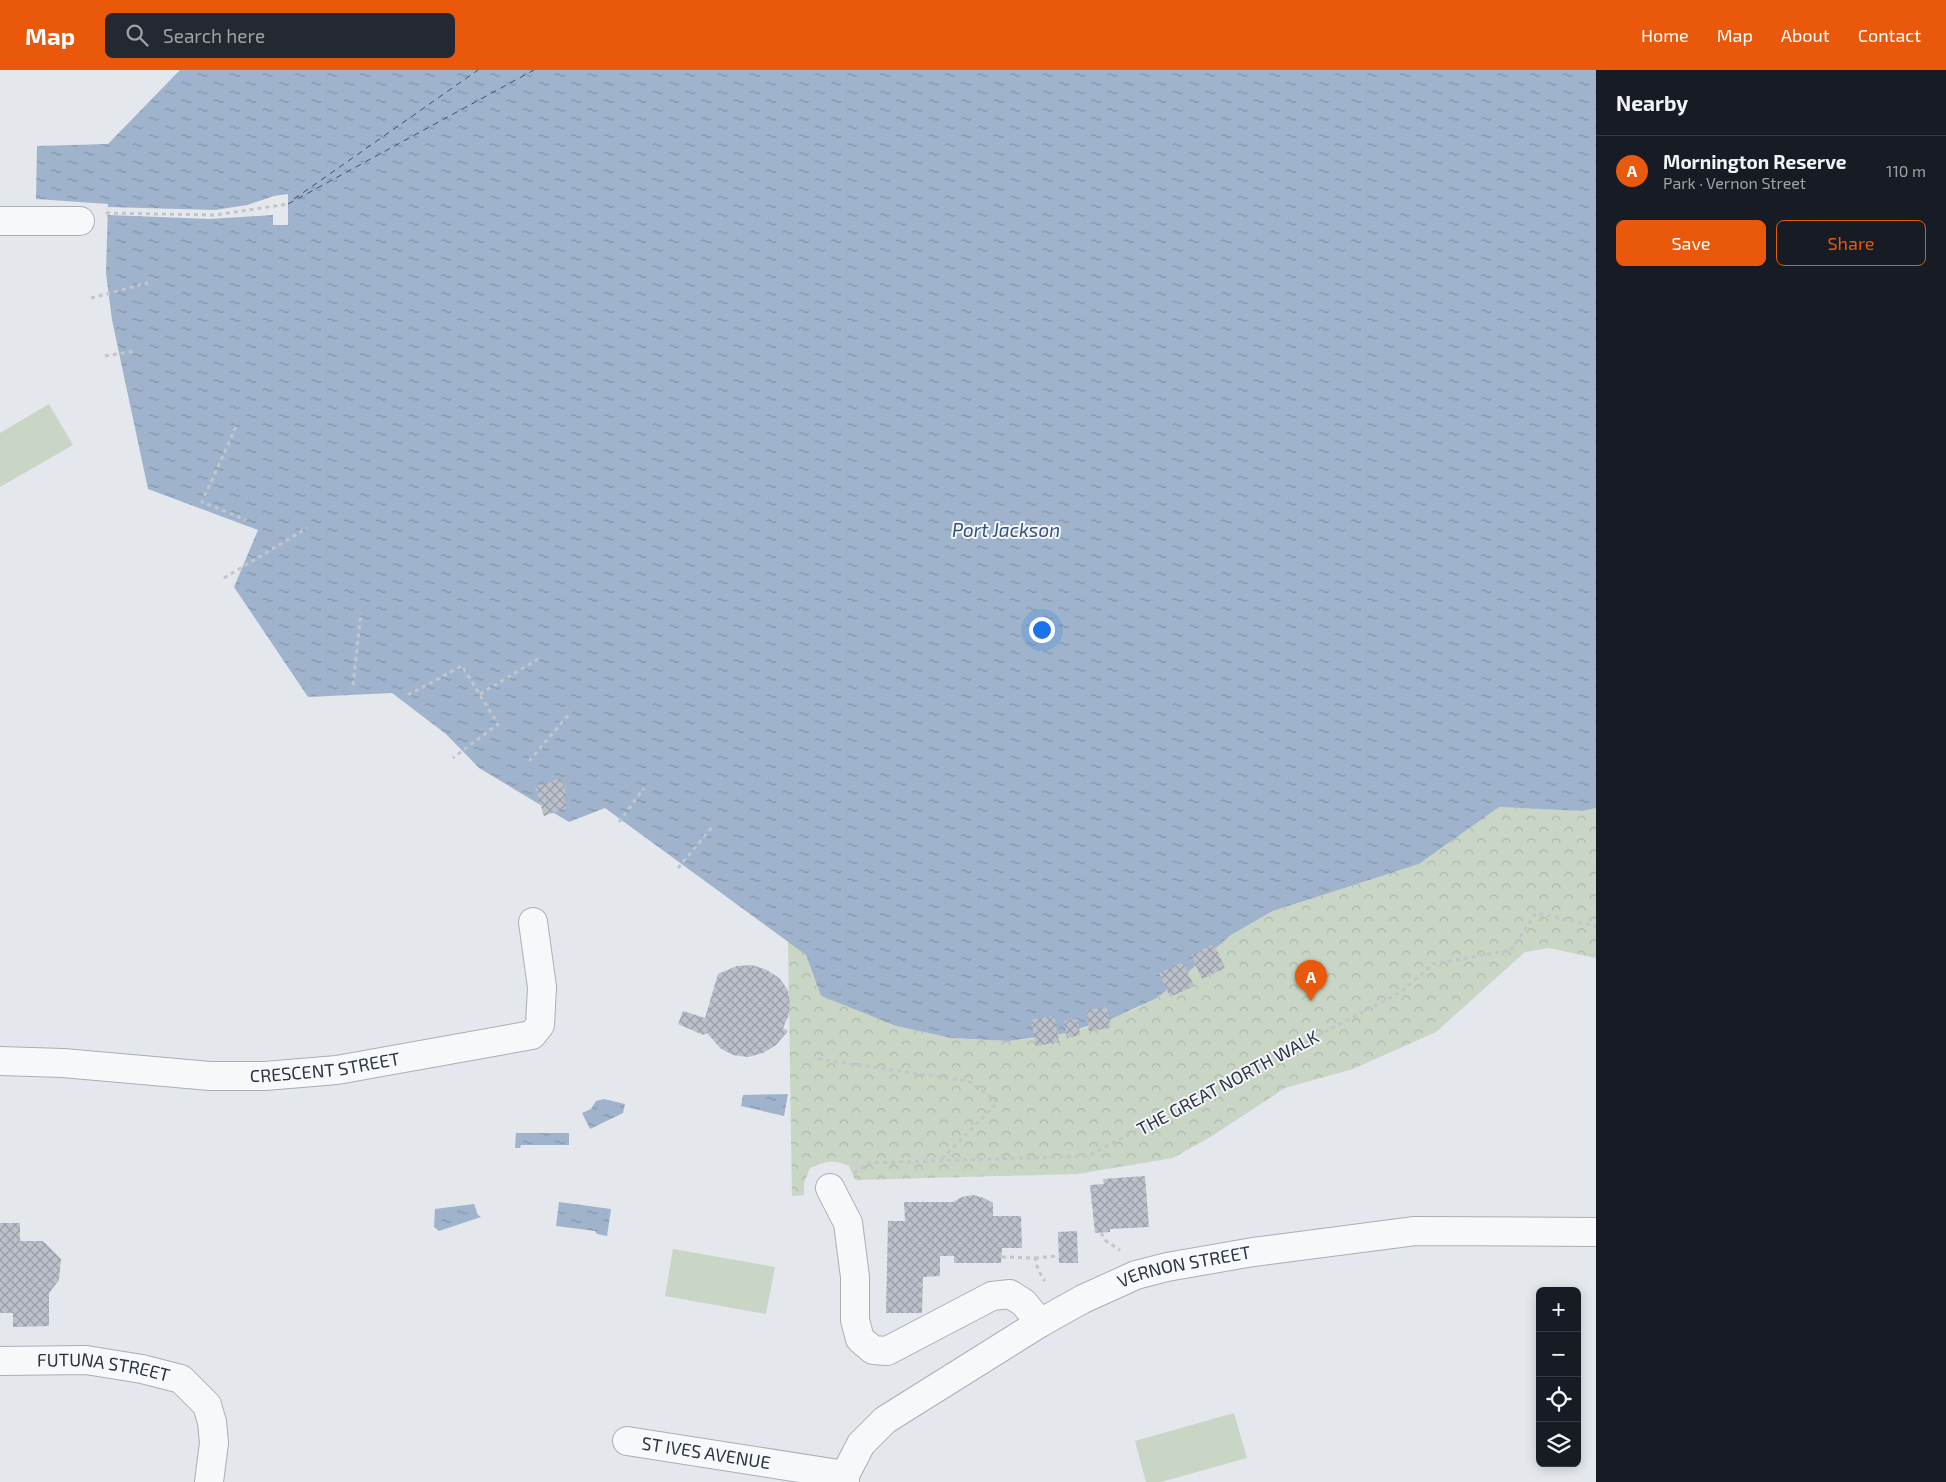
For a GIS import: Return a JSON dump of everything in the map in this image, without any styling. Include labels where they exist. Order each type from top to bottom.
[{"type":"street","points":[[0,221],[80,221]]},
{"type":"street","name":"CRESCENT STREET","points":[[0,1061],[62,1063],[210,1076],[265,1076],[337,1070],[532,1036],[540,1025],[542,987],[533,922]]},
{"type":"street","points":[[830,1188],[848,1222],[855,1277],[854,1320],[860,1339],[872,1350],[887,1351],[992,1296],[1010,1294],[1024,1303],[1040,1323]]},
{"type":"street","name":"VERNON STREET","points":[[845,1479],[861,1444],[884,1420],[1040,1323],[1083,1299],[1136,1275],[1167,1267],[1243,1254],[1415,1231],[1596,1232]]},
{"type":"street","name":"FUTUNA STREET","points":[[0,1361],[86,1360],[142,1369],[181,1378],[207,1405],[212,1422],[214,1443],[209,1482]]},
{"type":"street","name":"ST IVES AVENUE","points":[[627,1441],[845,1479]]},
{"type":"path","points":[[80,221],[99,213],[215,215],[288,204]]},
{"type":"path","points":[[91,298],[148,283]]},
{"type":"path","points":[[105,356],[136,351]]},
{"type":"path","points":[[236,427],[202,502],[246,520]]},
{"type":"path","points":[[224,578],[306,528]]},
{"type":"path","points":[[353,685],[361,613]]},
{"type":"path","points":[[480,694],[540,658]]},
{"type":"path","points":[[408,695],[462,666],[498,724],[453,758]]},
{"type":"path","points":[[529,761],[571,712]]},
{"type":"path","points":[[619,822],[644,788]]},
{"type":"path","points":[[678,868],[713,826]]},
{"type":"path","name":"THE GREAT NORTH WALK","points":[[830,1188],[870,1163],[1088,1156],[1401,992],[1433,964],[1511,950],[1536,913],[1596,926]]},
{"type":"path","points":[[818,1059],[968,1081],[998,1102],[940,1161]]},
{"type":"path","points":[[1101,1233],[1106,1241],[1126,1253]]},
{"type":"path","points":[[1002,1257],[1035,1258],[1058,1256]]},
{"type":"path","points":[[1035,1258],[1037,1266]]},
{"type":"green space","points":[[49,404],[73,445],[0,487],[0,433]]},
{"type":"green space","points":[[1499,807],[1583,811],[1596,808],[1596,958],[1549,948],[1525,952],[1436,1032],[1353,1069],[1285,1088],[1212,1136],[1173,1158],[1077,1174],[855,1180],[849,1166],[839,1162],[830,1162],[810,1168],[804,1183],[804,1195],[792,1196],[788,941],[806,955],[821,996],[896,1026],[951,1038],[1009,1041],[1037,1038],[1086,1028],[1133,1010],[1155,999],[1231,935],[1264,916],[1273,911],[1419,864]]},
{"type":"green space","points":[[673,1249],[775,1267],[766,1314],[665,1296]]},
{"type":"green space","points":[[1234,1413],[1247,1458],[1161,1482],[1146,1482],[1135,1441]]},
{"type":"water","name":"Port Jackson","points":[[180,70],[1596,70],[1596,808],[1583,811],[1499,807],[1419,864],[1273,911],[1231,935],[1155,999],[1109,1020],[1061,1034],[1009,1041],[951,1038],[896,1026],[821,996],[806,955],[605,808],[569,822],[479,768],[446,734],[392,693],[308,697],[234,587],[258,530],[148,489],[112,320],[106,273],[108,204],[36,199],[37,146],[108,144]]},
{"type":"water","points":[[788,1094],[784,1116],[741,1106],[743,1095]]},
{"type":"water","points":[[604,1099],[625,1104],[623,1113],[590,1129],[582,1113],[591,1109],[596,1101]]},
{"type":"water","points":[[516,1133],[569,1133],[569,1145],[521,1145],[520,1148],[515,1148]]},
{"type":"water","points":[[559,1202],[611,1209],[607,1236],[597,1234],[595,1231],[556,1226]]},
{"type":"water","points":[[474,1204],[478,1215],[481,1217],[439,1231],[434,1227],[435,1209]]},
{"type":"pier","points":[[288,194],[288,225],[273,225],[273,215],[210,219],[108,215],[108,207],[215,210],[247,205],[274,196]]},
{"type":"building","points":[[561,778],[567,796],[563,796],[567,808],[544,816],[535,787]]},
{"type":"building","points":[[1214,944],[1225,968],[1202,979],[1191,955]]},
{"type":"building","points":[[1183,962],[1194,986],[1170,997],[1159,973]]},
{"type":"building","points":[[752,965],[767,970],[779,978],[788,990],[790,1005],[788,1017],[783,1028],[788,1031],[776,1045],[763,1053],[748,1057],[733,1055],[720,1048],[707,1033],[703,1035],[678,1024],[683,1011],[705,1018],[718,974],[737,966]]},
{"type":"building","points":[[1107,1007],[1110,1028],[1089,1031],[1086,1010]]},
{"type":"building","points":[[1054,1016],[1059,1042],[1036,1046],[1031,1020]]},
{"type":"building","points":[[1078,1019],[1080,1035],[1067,1038],[1064,1021]]},
{"type":"building","points":[[1145,1176],[1149,1227],[1110,1229],[1110,1232],[1095,1233],[1090,1185],[1104,1184],[1103,1179]]},
{"type":"building","points":[[973,1195],[993,1203],[993,1216],[1021,1216],[1022,1248],[1002,1248],[1001,1263],[954,1263],[954,1256],[940,1256],[940,1276],[923,1277],[922,1313],[886,1313],[888,1221],[905,1221],[904,1202],[953,1202],[962,1197]]},
{"type":"building","points":[[0,1223],[20,1223],[20,1241],[43,1241],[61,1259],[59,1280],[49,1293],[49,1326],[13,1327],[13,1313],[0,1313]]},
{"type":"building","points":[[1077,1231],[1078,1263],[1059,1263],[1058,1232]]},
{"type":"ferry route","points":[[294,199],[478,70]]},
{"type":"ferry route","points":[[288,204],[534,70]]},
{"type":"place","name":"Mornington Reserve","points":[[1311,1001]]}]
